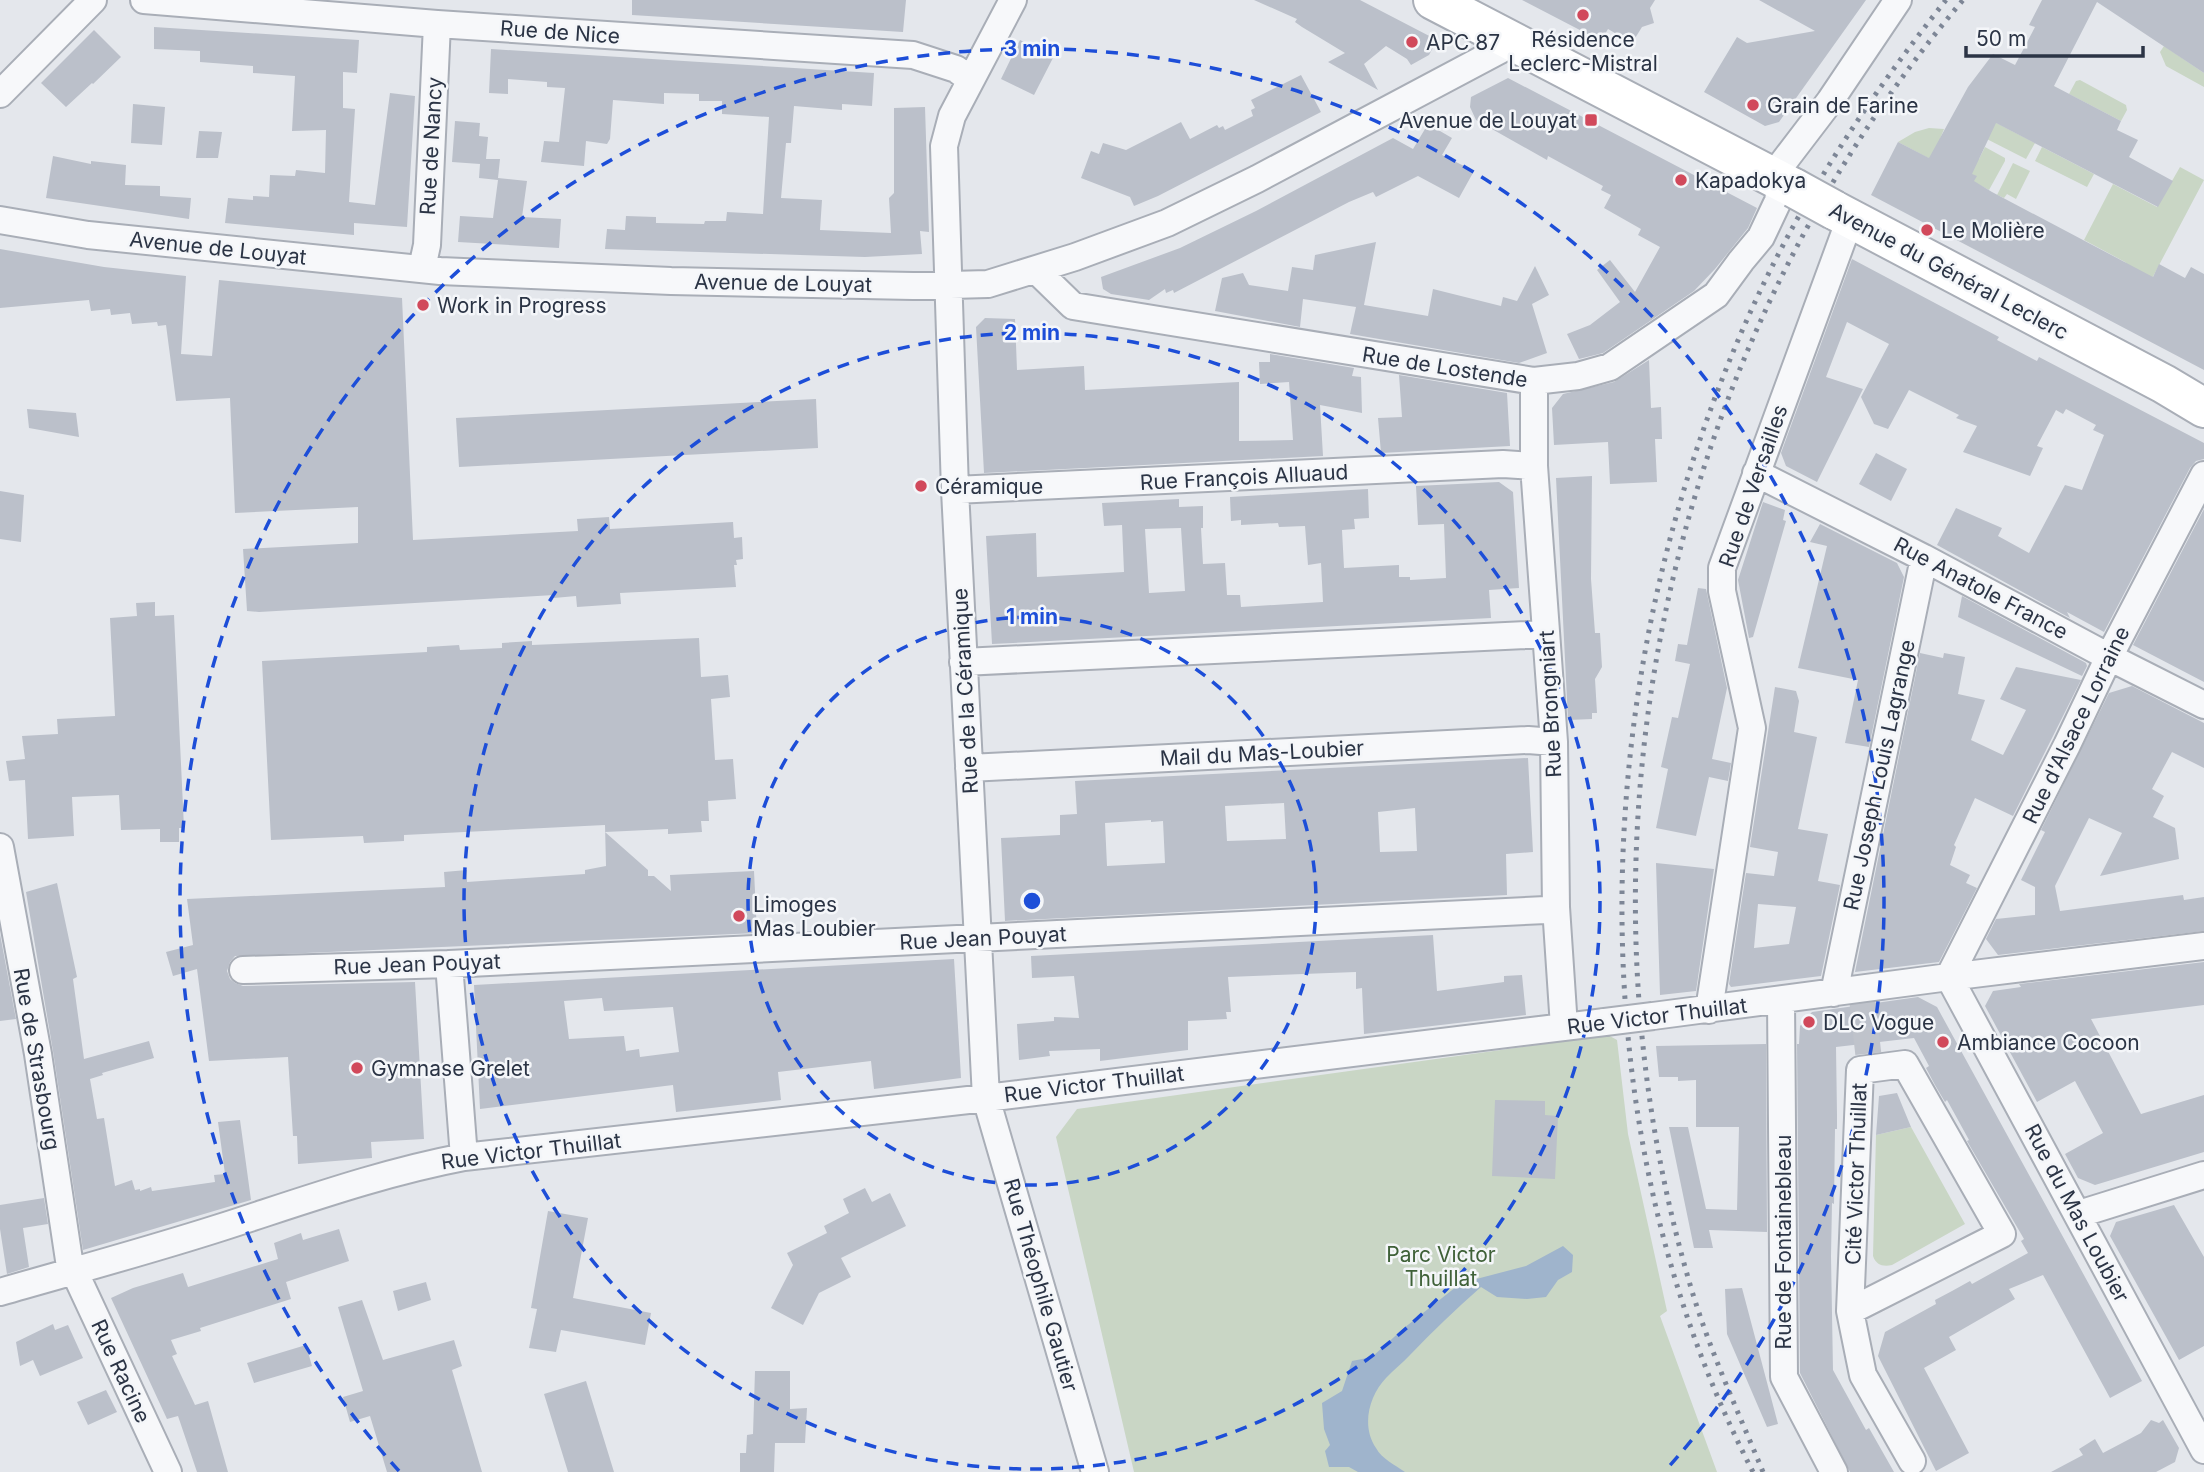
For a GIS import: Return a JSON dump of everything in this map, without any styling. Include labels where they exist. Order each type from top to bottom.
[{"type":"main road","name":"Avenue du Général Leclerc","points":[[1437,1],[2164,384],[2204,408]]},
{"type":"street","points":[[0,94],[93,0]]},
{"type":"street","name":"Rue de Nice","points":[[144,0],[437,24],[913,55],[956,69],[971,80]]},
{"type":"street","name":"Rue de la Céramique","points":[[986,1098],[954,490],[944,146],[952,116],[1013,0]]},
{"type":"street","points":[[1783,182],[1830,101],[1898,0]]},
{"type":"street","name":"Rue de Nancy","points":[[422,268],[426,245],[437,24]]},
{"type":"street","name":"Avenue de Louyat","points":[[0,220],[88,235],[357,264],[671,281],[913,286],[988,284],[1036,270],[1167,223],[1257,179],[1515,43]]},
{"type":"street","name":"Rue de Lostende","points":[[1036,270],[1073,306],[1534,381],[1578,376],[1610,367],[1716,295],[1761,237],[1779,201],[1783,182]]},
{"type":"street","name":"Rue de Versailles","points":[[1709,1010],[1752,728],[1722,591],[1722,568],[1842,215]]},
{"type":"street","name":"Rue Brongniart","points":[[1534,381],[1534,466],[1554,742],[1556,907],[1564,1027]]},
{"type":"street","name":"Rue François Alluaud","points":[[954,490],[1503,464],[1534,466]]},
{"type":"street","name":"Rue Anatole France","points":[[1756,473],[2204,705]]},
{"type":"street","name":"Rue d'Alsace Lorraine","points":[[1949,976],[2109,657],[2204,475]]},
{"type":"street","name":"Rue Joseph Louis Lagrange","points":[[1834,993],[1924,558]]},
{"type":"street","points":[[963,662],[1546,634]]},
{"type":"street","name":"Mail du Mas-Loubier","points":[[969,768],[1528,740],[1554,742]]},
{"type":"street","name":"Rue de Strasbourg","points":[[0,847],[38,1054],[69,1259],[74,1271]]},
{"type":"street","name":"Rue Jean Pouyat","points":[[243,970],[450,964],[979,939],[1546,910],[1556,907]]},
{"type":"street","name":"Rue Victor Thuillat","points":[[0,1292],[219,1228],[310,1197],[464,1157],[986,1098],[1254,1063],[1709,1010],[1949,976],[2204,946]]},
{"type":"street","points":[[450,964],[464,1157]]},
{"type":"street","name":"Rue du Mas Loubier","points":[[1949,976],[1955,992],[2204,1450]]},
{"type":"street","name":"Rue de Fontainebleau","points":[[1781,1000],[1784,1377],[1834,1472]]},
{"type":"street","name":"Cité Victor Thuillat","points":[[1850,1311],[2002,1234],[1905,1065],[1860,1070],[1850,1311],[1863,1375],[1912,1461]]},
{"type":"street","name":"Rue Théophile Gautier","points":[[986,1098],[1096,1472]]},
{"type":"street","points":[[2078,1214],[2204,1175]]},
{"type":"street","name":"Rue Racine","points":[[74,1271],[168,1472]]},
{"type":"green space","points":[[2164,46],[2204,73],[2204,87],[2166,66],[2160,52]]},
{"type":"green space","points":[[2080,80],[2126,105],[2127,110],[2121,121],[2069,94],[2076,81]]},
{"type":"green space","points":[[1983,116],[2035,143],[2026,159],[1975,133]]},
{"type":"green space","points":[[1929,128],[1944,129],[1940,139],[1979,159],[1985,147],[2005,158],[1989,190],[1898,142],[1915,132]]},
{"type":"green space","points":[[2042,147],[2094,174],[2087,187],[2035,161]]},
{"type":"green space","points":[[2013,163],[2030,171],[2016,199],[2007,194],[2004,198],[1997,195]]},
{"type":"green space","points":[[2180,167],[2204,180],[2148,286],[2125,262],[2084,240],[2113,184],[2157,207]]},
{"type":"green space","name":"Parc Victor Thuillat","points":[[1608,1035],[1617,1040],[1628,1134],[1667,1311],[1660,1316],[1717,1472],[1134,1472],[1056,1137],[1077,1109]]},
{"type":"green space","points":[[1911,1127],[1965,1224],[1892,1265],[1883,1265],[1873,1256],[1876,1135]]},
{"type":"water","points":[[1563,1246],[1573,1255],[1572,1272],[1558,1280],[1546,1297],[1497,1297],[1481,1287],[1380,1385],[1369,1412],[1371,1439],[1389,1462],[1405,1472],[1358,1472],[1349,1467],[1329,1467],[1325,1451],[1330,1445],[1324,1429],[1322,1403],[1342,1391],[1352,1361],[1372,1357],[1461,1283],[1526,1266]]},
{"type":"building","points":[[632,0],[906,0],[903,32],[632,15]]},
{"type":"building","points":[[1254,0],[1360,0],[1437,40],[1429,55],[1411,65],[1407,59],[1386,46],[1364,64],[1378,90],[1328,62],[1345,53],[1302,27],[1295,22],[1297,19]]},
{"type":"building","name":"Résidence Leclerc-Mistral","points":[[1522,0],[1655,0],[1650,8],[1654,23],[1642,27],[1632,43],[1608,29],[1601,41]]},
{"type":"building","points":[[1759,0],[1866,0],[1779,122],[1765,126],[1704,92],[1737,37],[1747,43],[1815,31]]},
{"type":"building","points":[[2042,0],[2204,0],[2204,73],[2097,2],[2054,86],[2121,121],[2117,130],[2138,140],[2129,157],[2173,181],[2158,207],[1996,123],[1972,174],[1977,176],[1974,181],[1992,192],[2153,277],[2159,264],[2185,278],[2191,267],[2204,274],[2204,370],[1871,195],[1898,142],[1929,158],[1968,87],[1993,54],[2015,65],[2035,27],[2029,25]]},
{"type":"building","points":[[154,27],[359,40],[357,73],[343,72],[343,108],[355,109],[349,202],[375,205],[390,93],[415,96],[407,227],[354,223],[354,235],[225,223],[228,198],[253,200],[253,196],[269,197],[270,175],[295,176],[296,170],[325,173],[326,130],[292,131],[295,76],[253,73],[253,66],[200,62],[200,51],[154,49]]},
{"type":"building","points":[[94,30],[121,57],[66,107],[41,83]]},
{"type":"building","points":[[1020,40],[1054,56],[1034,95],[1001,79]]},
{"type":"building","points":[[491,49],[874,73],[872,106],[842,104],[842,110],[794,106],[791,143],[786,143],[781,198],[822,200],[820,230],[891,233],[889,198],[894,193],[894,108],[925,107],[929,232],[920,231],[922,254],[865,257],[605,249],[607,229],[625,230],[626,216],[656,217],[656,223],[704,224],[705,221],[726,221],[727,212],[763,214],[769,117],[722,114],[722,101],[699,101],[699,94],[664,93],[664,104],[613,100],[610,139],[607,144],[586,141],[584,166],[541,162],[544,141],[559,142],[565,88],[547,87],[547,82],[508,79],[508,94],[489,93]]},
{"type":"building","points":[[1301,75],[1321,112],[1158,196],[1134,206],[1130,197],[1081,178],[1091,151],[1099,154],[1103,143],[1126,150],[1181,122],[1190,139],[1217,125],[1219,128],[1223,126],[1225,130],[1253,116],[1251,110],[1255,108],[1251,100]]},
{"type":"building","points":[[1508,78],[1757,208],[1748,228],[1694,291],[1603,353],[1579,359],[1567,334],[1590,325],[1620,302],[1597,270],[1610,260],[1635,292],[1660,247],[1638,235],[1641,229],[1604,208],[1611,195],[1601,190],[1603,186],[1548,156],[1547,160],[1476,120],[1470,107],[1471,97]]},
{"type":"building","points":[[133,104],[165,107],[162,145],[131,143]]},
{"type":"building","points":[[455,121],[480,123],[479,136],[488,137],[486,159],[500,159],[498,178],[527,181],[522,217],[561,219],[559,248],[458,242],[460,216],[493,218],[498,180],[479,178],[480,164],[452,162]]},
{"type":"building","points":[[1428,124],[1452,138],[1442,155],[1474,171],[1459,198],[1418,176],[1376,197],[1373,192],[1349,202],[1174,293],[1173,290],[1166,293],[1165,289],[1149,300],[1111,294],[1103,289],[1101,277],[1180,248],[1393,138],[1413,149]]},
{"type":"building","points":[[199,131],[222,132],[218,158],[196,158]]},
{"type":"building","points":[[53,156],[91,164],[91,161],[126,165],[125,185],[160,186],[160,196],[191,198],[189,219],[46,198]]},
{"type":"building","points":[[1376,242],[1364,305],[1428,316],[1433,289],[1501,306],[1503,297],[1517,301],[1535,266],[1549,295],[1532,304],[1547,353],[1519,363],[1350,334],[1356,307],[1303,299],[1300,327],[1215,311],[1222,278],[1243,273],[1249,285],[1288,291],[1292,267],[1313,270],[1315,255]]},
{"type":"building","points":[[0,249],[104,267],[186,276],[181,354],[212,356],[219,280],[402,298],[413,540],[578,531],[577,519],[609,517],[610,529],[733,522],[734,538],[742,537],[743,559],[736,560],[737,565],[734,565],[736,587],[620,593],[621,604],[577,607],[576,596],[554,598],[554,595],[247,611],[243,549],[358,543],[358,507],[235,513],[230,398],[176,401],[166,325],[158,326],[157,322],[132,324],[130,313],[111,315],[110,309],[91,311],[89,300],[0,308]]},
{"type":"building","points":[[1852,259],[1999,337],[1997,340],[2037,361],[2039,357],[2204,443],[2204,459],[2196,461],[2190,468],[2104,632],[2067,612],[2070,618],[1937,545],[1956,508],[2002,528],[1998,536],[2029,553],[2065,485],[2082,490],[2104,435],[2093,430],[2096,425],[2066,409],[2063,414],[2056,410],[2037,446],[2043,448],[2030,476],[1963,452],[1977,426],[1956,418],[1959,415],[1909,390],[1888,429],[1874,424],[1861,397],[1889,344],[1847,322],[1826,377],[1863,389],[1817,482],[1786,466],[1781,453]]},
{"type":"building","points":[[985,318],[1015,319],[1017,370],[1084,366],[1085,390],[1239,382],[1239,441],[1293,440],[1289,382],[1260,384],[1259,362],[1270,362],[1270,354],[1354,368],[1352,376],[1361,377],[1362,413],[1320,405],[1323,456],[984,473],[976,327]]},
{"type":"building","points":[[1649,360],[1651,408],[1661,407],[1662,439],[1655,439],[1657,482],[1610,484],[1608,442],[1554,445],[1552,408],[1563,394],[1614,382]]},
{"type":"building","points":[[1399,375],[1507,393],[1510,446],[1381,453],[1378,418],[1402,417]]},
{"type":"building","points":[[816,399],[818,448],[459,467],[456,418]]},
{"type":"building","points":[[27,409],[76,413],[79,437],[29,428]]},
{"type":"building","points":[[1876,453],[1907,469],[1891,501],[1859,484]]},
{"type":"building","points":[[1592,476],[1591,579],[1595,633],[1600,633],[1602,667],[1595,679],[1597,713],[1592,713],[1592,719],[1568,720],[1556,478]]},
{"type":"building","points":[[1499,482],[1513,492],[1519,588],[1489,590],[1491,618],[992,644],[986,536],[1036,533],[1037,577],[1124,572],[1122,525],[1104,526],[1102,503],[1179,499],[1179,507],[1203,506],[1203,564],[1225,563],[1227,595],[1240,595],[1241,607],[1323,602],[1321,563],[1308,565],[1305,526],[1279,527],[1278,523],[1241,525],[1241,520],[1231,521],[1230,497],[1368,489],[1369,518],[1354,519],[1355,529],[1342,530],[1344,568],[1399,565],[1399,577],[1410,577],[1410,580],[1446,578],[1444,524],[1418,525],[1416,486]],"holes":[[[1181,528],[1185,591],[1149,593],[1145,529]]]},
{"type":"building","points":[[0,491],[24,495],[21,542],[0,539]]},
{"type":"building","points":[[1763,502],[1785,510],[1783,520],[1786,521],[1753,637],[1749,638],[1738,580]]},
{"type":"building","points":[[2204,509],[2204,682],[2133,645]]},
{"type":"building","points":[[1820,524],[1897,563],[1904,577],[1869,747],[1845,743],[1858,680],[1798,668],[1827,546],[1810,542]]},
{"type":"building","points":[[1698,588],[1706,589],[1727,688],[1712,759],[1731,763],[1728,781],[1709,777],[1696,836],[1656,828],[1668,769],[1661,767],[1672,717],[1678,718],[1690,664],[1675,661],[1678,644],[1687,645]]},
{"type":"building","points":[[1962,596],[2086,663],[2082,676],[1958,617]]},
{"type":"building","points":[[155,602],[155,616],[174,615],[184,828],[179,828],[179,842],[160,842],[160,829],[121,830],[119,795],[72,797],[74,836],[28,839],[25,780],[9,781],[6,761],[25,759],[22,736],[58,734],[57,719],[115,716],[110,618],[137,616],[136,603]]},
{"type":"building","points":[[699,638],[701,677],[728,675],[730,697],[711,699],[715,760],[733,759],[736,799],[708,801],[709,821],[701,821],[702,832],[668,834],[668,829],[605,832],[605,825],[404,835],[404,841],[364,843],[363,836],[271,840],[262,661],[427,652],[427,647],[459,645],[460,650],[502,648],[502,643],[532,641],[532,645]]},
{"type":"building","points":[[1920,653],[1943,658],[1944,653],[1965,657],[1958,694],[1985,700],[1971,740],[2003,755],[2026,710],[2000,699],[2016,667],[2081,680],[2013,816],[1975,798],[1954,845],[1956,847],[1950,865],[1970,875],[1966,883],[1977,888],[1939,962],[1855,972]]},
{"type":"building","points":[[2132,686],[2204,723],[2204,768],[2172,752],[2152,789],[2164,796],[2153,817],[2175,828],[2179,859],[2100,876],[2122,833],[2089,818],[2055,886],[2060,911],[2183,895],[2184,900],[2204,897],[2204,931],[1998,955],[1986,939],[1996,919],[2035,915],[2035,887],[2021,880],[2045,832],[2041,830],[2109,693]]},
{"type":"building","points":[[1775,687],[1796,691],[1799,701],[1794,732],[1817,737],[1798,829],[1828,834],[1818,881],[1840,885],[1821,976],[1731,987],[1729,984],[1746,873],[1774,876],[1778,852],[1750,847]],"holes":[[[1758,904],[1796,907],[1789,944],[1754,948]]]},
{"type":"building","points":[[1528,758],[1533,852],[1506,854],[1507,895],[1005,921],[1001,838],[1060,835],[1060,815],[1077,814],[1075,781]],"holes":[[[1284,803],[1286,839],[1227,841],[1225,806]],[[1415,808],[1417,851],[1380,852],[1378,812]],[[1163,821],[1165,863],[1107,866],[1105,823]]]},
{"type":"building","points":[[605,832],[648,870],[648,876],[654,876],[671,891],[670,875],[754,871],[757,933],[235,956],[227,971],[230,979],[243,986],[415,982],[424,1139],[371,1142],[372,1158],[298,1164],[297,1136],[293,1136],[288,1057],[209,1061],[197,969],[173,976],[166,952],[193,945],[187,899],[445,887],[444,872],[467,870],[467,882],[585,874],[585,870],[606,866]]},
{"type":"building","points":[[1656,863],[1714,869],[1696,991],[1660,995]]},
{"type":"building","points":[[57,883],[77,977],[73,979],[84,1059],[149,1041],[154,1058],[90,1079],[97,1119],[104,1118],[115,1186],[132,1180],[135,1190],[151,1187],[152,1191],[215,1182],[214,1175],[225,1174],[218,1122],[240,1120],[251,1200],[83,1250],[26,892]]},
{"type":"building","points":[[0,934],[16,1019],[0,1021]]},
{"type":"building","points":[[1433,935],[1437,991],[1504,982],[1504,976],[1522,975],[1526,1015],[1364,1034],[1362,988],[1356,989],[1356,972],[1228,977],[1231,1012],[1226,1012],[1227,1019],[1188,1021],[1188,1050],[1100,1061],[1100,1049],[1049,1051],[1050,1056],[1019,1060],[1017,1024],[1054,1021],[1054,1017],[1079,1018],[1074,976],[1032,978],[1031,956]]},
{"type":"building","points":[[954,959],[961,1078],[874,1089],[871,1061],[778,1072],[781,1100],[676,1112],[673,1085],[480,1109],[474,985]],"holes":[[[602,998],[604,1011],[673,1007],[679,1052],[640,1057],[639,1049],[626,1051],[624,1036],[569,1039],[564,1001]]]},
{"type":"building","points":[[2204,962],[2204,1005],[2091,1019],[2141,1114],[2204,1095],[2204,1152],[2095,1185],[2078,1178],[2065,1154],[2103,1133],[2075,1081],[2037,1102],[1985,1006],[1993,991],[2021,987],[2019,984]]},
{"type":"building","points":[[1918,997],[1937,1007],[2142,1381],[2110,1398],[2043,1275],[2009,1289],[2015,1299],[1949,1337],[1956,1350],[1924,1368],[1969,1453],[1936,1471],[1878,1356],[1885,1332],[1936,1304],[1935,1300],[1970,1281],[1972,1284],[2028,1253],[2021,1241],[2024,1239],[1967,1141],[1969,1140],[1947,1100],[1945,1102],[1935,1085],[1926,1068],[1929,1066],[1914,1038],[1836,1047],[1837,1129],[1831,1256],[1833,1370],[1866,1430],[1869,1428],[1894,1472],[1850,1472],[1800,1373],[1797,1044],[1800,1026],[1812,1012]]},
{"type":"building","points":[[1766,1044],[1767,1232],[1709,1230],[1713,1248],[1694,1248],[1669,1127],[1688,1127],[1706,1209],[1737,1210],[1739,1127],[1696,1127],[1696,1080],[1678,1081],[1678,1077],[1659,1077],[1656,1046]]},
{"type":"building","points":[[1897,1093],[1911,1127],[1876,1135],[1879,1096]]},
{"type":"building","points":[[1495,1100],[1545,1101],[1545,1115],[1558,1116],[1555,1179],[1492,1176]]},
{"type":"building","points":[[865,1188],[872,1202],[890,1193],[906,1226],[841,1258],[851,1277],[819,1293],[803,1325],[771,1308],[793,1265],[787,1253],[827,1233],[824,1226],[849,1213],[843,1199]]},
{"type":"building","points":[[44,1198],[48,1224],[23,1228],[29,1267],[7,1274],[0,1229],[0,1205]]},
{"type":"building","points":[[2174,1205],[2204,1257],[2204,1346],[2179,1360],[2110,1236],[2116,1222]]},
{"type":"building","points":[[548,1211],[588,1218],[573,1298],[651,1313],[645,1345],[561,1330],[556,1352],[529,1348],[537,1309],[531,1308]]},
{"type":"building","points":[[339,1229],[349,1261],[286,1282],[291,1299],[171,1340],[177,1354],[172,1356],[195,1405],[208,1401],[228,1472],[197,1472],[178,1416],[167,1419],[111,1298],[133,1288],[183,1273],[188,1287],[278,1259],[274,1243],[301,1233],[303,1240]]},
{"type":"building","points":[[426,1282],[431,1300],[398,1311],[393,1291]]},
{"type":"building","points":[[1742,1288],[1778,1424],[1767,1427],[1727,1334],[1725,1289]]},
{"type":"building","points":[[362,1300],[383,1360],[454,1340],[462,1366],[452,1370],[482,1472],[387,1472],[370,1416],[350,1422],[343,1397],[363,1391],[338,1307]]},
{"type":"building","points":[[53,1324],[55,1330],[68,1325],[83,1358],[40,1376],[33,1360],[20,1366],[16,1342]]},
{"type":"building","points":[[306,1345],[312,1366],[254,1383],[247,1363]]},
{"type":"building","points":[[755,1371],[790,1371],[790,1409],[807,1408],[805,1443],[775,1443],[774,1472],[740,1472],[740,1453],[746,1453],[747,1435],[753,1434]]},
{"type":"building","points":[[586,1381],[614,1472],[568,1472],[544,1394]]},
{"type":"building","points":[[106,1390],[117,1412],[88,1425],[77,1402]]},
{"type":"building","points":[[2151,1420],[2159,1423],[2163,1420],[2179,1448],[2175,1462],[2156,1472],[2051,1472],[2083,1455],[2079,1449],[2095,1439],[2103,1453],[2141,1433]]},
{"type":"tunnel","points":[[1861,989],[1870,1069]]},
{"type":"railway","points":[[1753,1472],[1692,1332],[1651,1184],[1628,1033],[1622,878],[1634,724],[1662,573],[1705,425],[1763,285],[1802,210],[1847,137],[1946,0]]},
{"type":"railway","points":[[1763,1472],[1723,1378],[1689,1281],[1652,1114],[1636,944],[1641,774],[1667,607],[1712,443],[1777,286],[1861,138],[1963,0]]},
{"type":"place","name":"Résidence Leclerc-Mistral","points":[[1583,15]]},
{"type":"place","name":"APC 87","points":[[1412,42]]},
{"type":"place","name":"Grain de Farine","points":[[1753,105]]},
{"type":"place","name":"Avenue de Louyat","points":[[1591,120]]},
{"type":"place","name":"Kapadokya","points":[[1681,180]]},
{"type":"place","name":"Le Molière","points":[[1927,230]]},
{"type":"place","name":"Work in Progress","points":[[423,305]]},
{"type":"place","name":"Céramique","points":[[921,486]]},
{"type":"place","name":"Limoges Mas Loubier","points":[[739,916]]},
{"type":"place","name":"DLC Vogue","points":[[1809,1022]]},
{"type":"place","name":"Ambiance Cocoon","points":[[1943,1042]]},
{"type":"place","name":"Gymnase Grelet","points":[[357,1068]]}]
